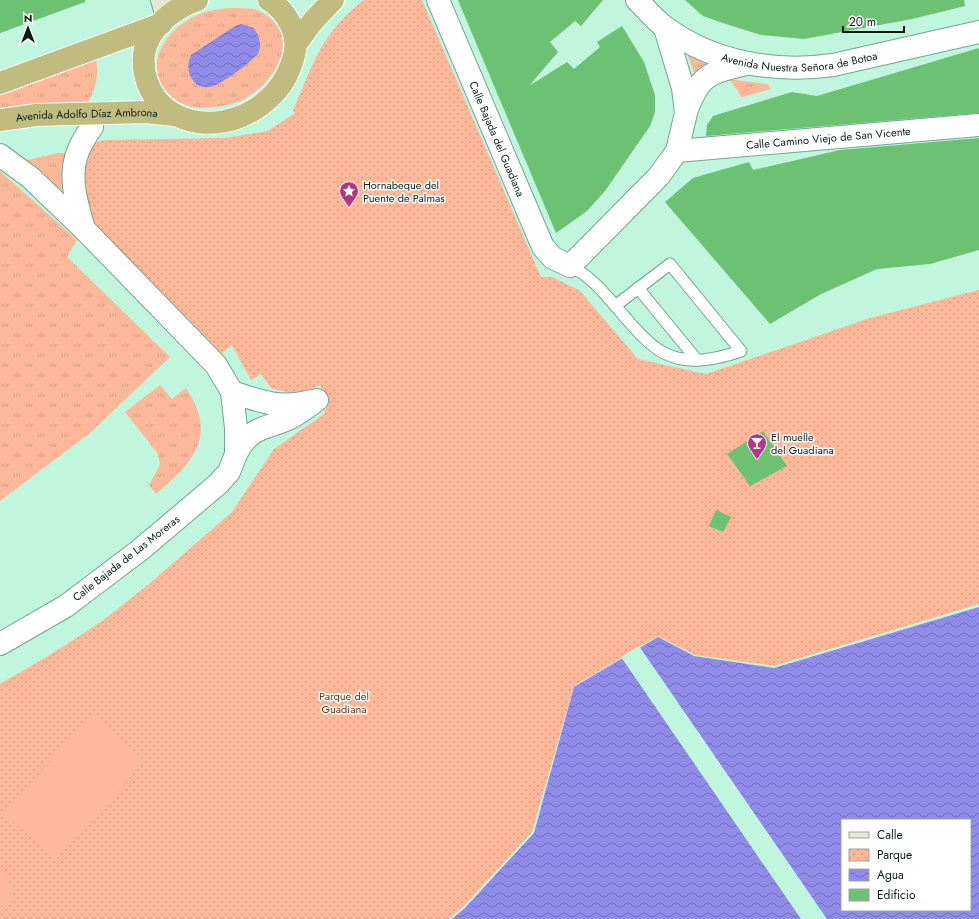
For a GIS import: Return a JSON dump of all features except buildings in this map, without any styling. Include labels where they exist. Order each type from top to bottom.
[{"type":"highway","points":[[0,84],[163,13],[180,8],[197,0]]},
{"type":"highway","points":[[163,13],[148,42],[145,53],[144,69],[150,89],[160,104],[174,115],[196,122],[218,122],[239,118],[260,108],[281,87],[287,76],[294,58],[296,44],[293,30],[286,15],[269,0]]},
{"type":"highway","points":[[296,44],[333,0]]},
{"type":"highway","name":"Avenida Adolfo Díaz Ambrona","points":[[0,120],[36,115],[145,112],[174,115]]},
{"type":"street","name":"Calle Bajada del Guadiana","points":[[438,0],[543,247],[553,258],[570,266]]},
{"type":"street","name":"Avenida Nuestra Señora de Botoa","points":[[637,0],[665,28],[706,51],[747,64],[774,68],[814,68],[848,62],[979,32]]},
{"type":"street","points":[[665,28],[683,88],[686,113]]},
{"type":"street","points":[[570,266],[659,176],[677,151],[686,113],[693,92],[700,83],[712,74],[747,64]]},
{"type":"street","name":"Calle Camino Viejo de San Vicente","points":[[677,151],[979,125]]},
{"type":"street","name":"Calle Bajada de Las Moreras","points":[[84,229],[76,200],[75,165],[78,150],[92,127]]},
{"type":"street","name":"Calle Bajada de Las Moreras","points":[[0,155],[31,178],[84,229],[216,365],[232,392],[235,409],[236,454]]},
{"type":"street","name":"Calle Bajada de Las Moreras","points":[[0,644],[66,606],[140,550],[217,485],[229,472],[236,454],[244,440],[255,431],[290,419],[317,400],[294,406],[253,399],[232,392]]},
{"type":"lane","points":[[570,266],[585,274],[615,306],[647,339],[664,353],[697,360],[724,357],[741,350],[670,264],[615,306]]},
{"type":"lane","points":[[638,288],[697,360]]},
{"type":"green space","name":"Parque del Guadiana","points":[[364,0],[422,0],[541,277],[553,277],[580,291],[638,359],[706,374],[870,318],[979,290],[979,604],[774,666],[695,655],[658,636],[574,686],[532,832],[463,907],[449,919],[0,919],[0,684],[50,655],[101,622],[149,584],[232,512],[274,449],[324,414],[329,400],[320,385],[302,393],[290,393],[271,388],[261,374],[251,380],[232,345],[220,355],[94,224],[85,209],[80,176],[92,143],[105,140],[225,138],[268,131],[295,113],[293,111],[320,50],[338,24]]},
{"type":"green space","points":[[230,8],[258,10],[276,24],[282,37],[283,46],[277,66],[257,90],[237,102],[224,106],[197,108],[179,102],[165,89],[158,75],[157,61],[164,43],[176,29],[192,18],[200,14],[219,9]]},
{"type":"green space","points":[[687,52],[714,66],[696,78]]},
{"type":"green space","points":[[96,59],[96,82],[88,103],[47,103],[0,109],[0,94]]},
{"type":"green space","points":[[729,79],[767,84],[771,89],[742,97]]},
{"type":"green space","points":[[58,153],[67,153],[63,165],[61,197],[23,161]]},
{"type":"green space","points":[[0,171],[77,240],[67,257],[170,357],[90,433],[0,501]]},
{"type":"green space","points":[[160,385],[172,399],[186,388],[195,405],[200,420],[201,434],[191,459],[170,482],[156,494],[149,485],[160,465],[158,454],[125,412]]},
{"type":"green space","points":[[93,714],[145,761],[56,860],[3,813]]},
{"type":"green space","points":[[0,861],[16,901],[0,907]]},
{"type":"water","points":[[241,24],[254,28],[259,39],[259,51],[237,72],[215,86],[203,87],[198,85],[191,77],[189,72],[188,66],[191,55],[235,26]]},
{"type":"water","points":[[979,607],[979,919],[452,919],[465,908],[534,833],[574,687],[658,637],[694,656],[774,668]]},
{"type":"pier","points":[[639,646],[827,919],[801,919],[621,657]]},
{"type":"place","name":"Hornabeque del Puente de Palmas","points":[[349,208]]},
{"type":"place","name":"El muelle del Guadiana","points":[[757,460]]}]
